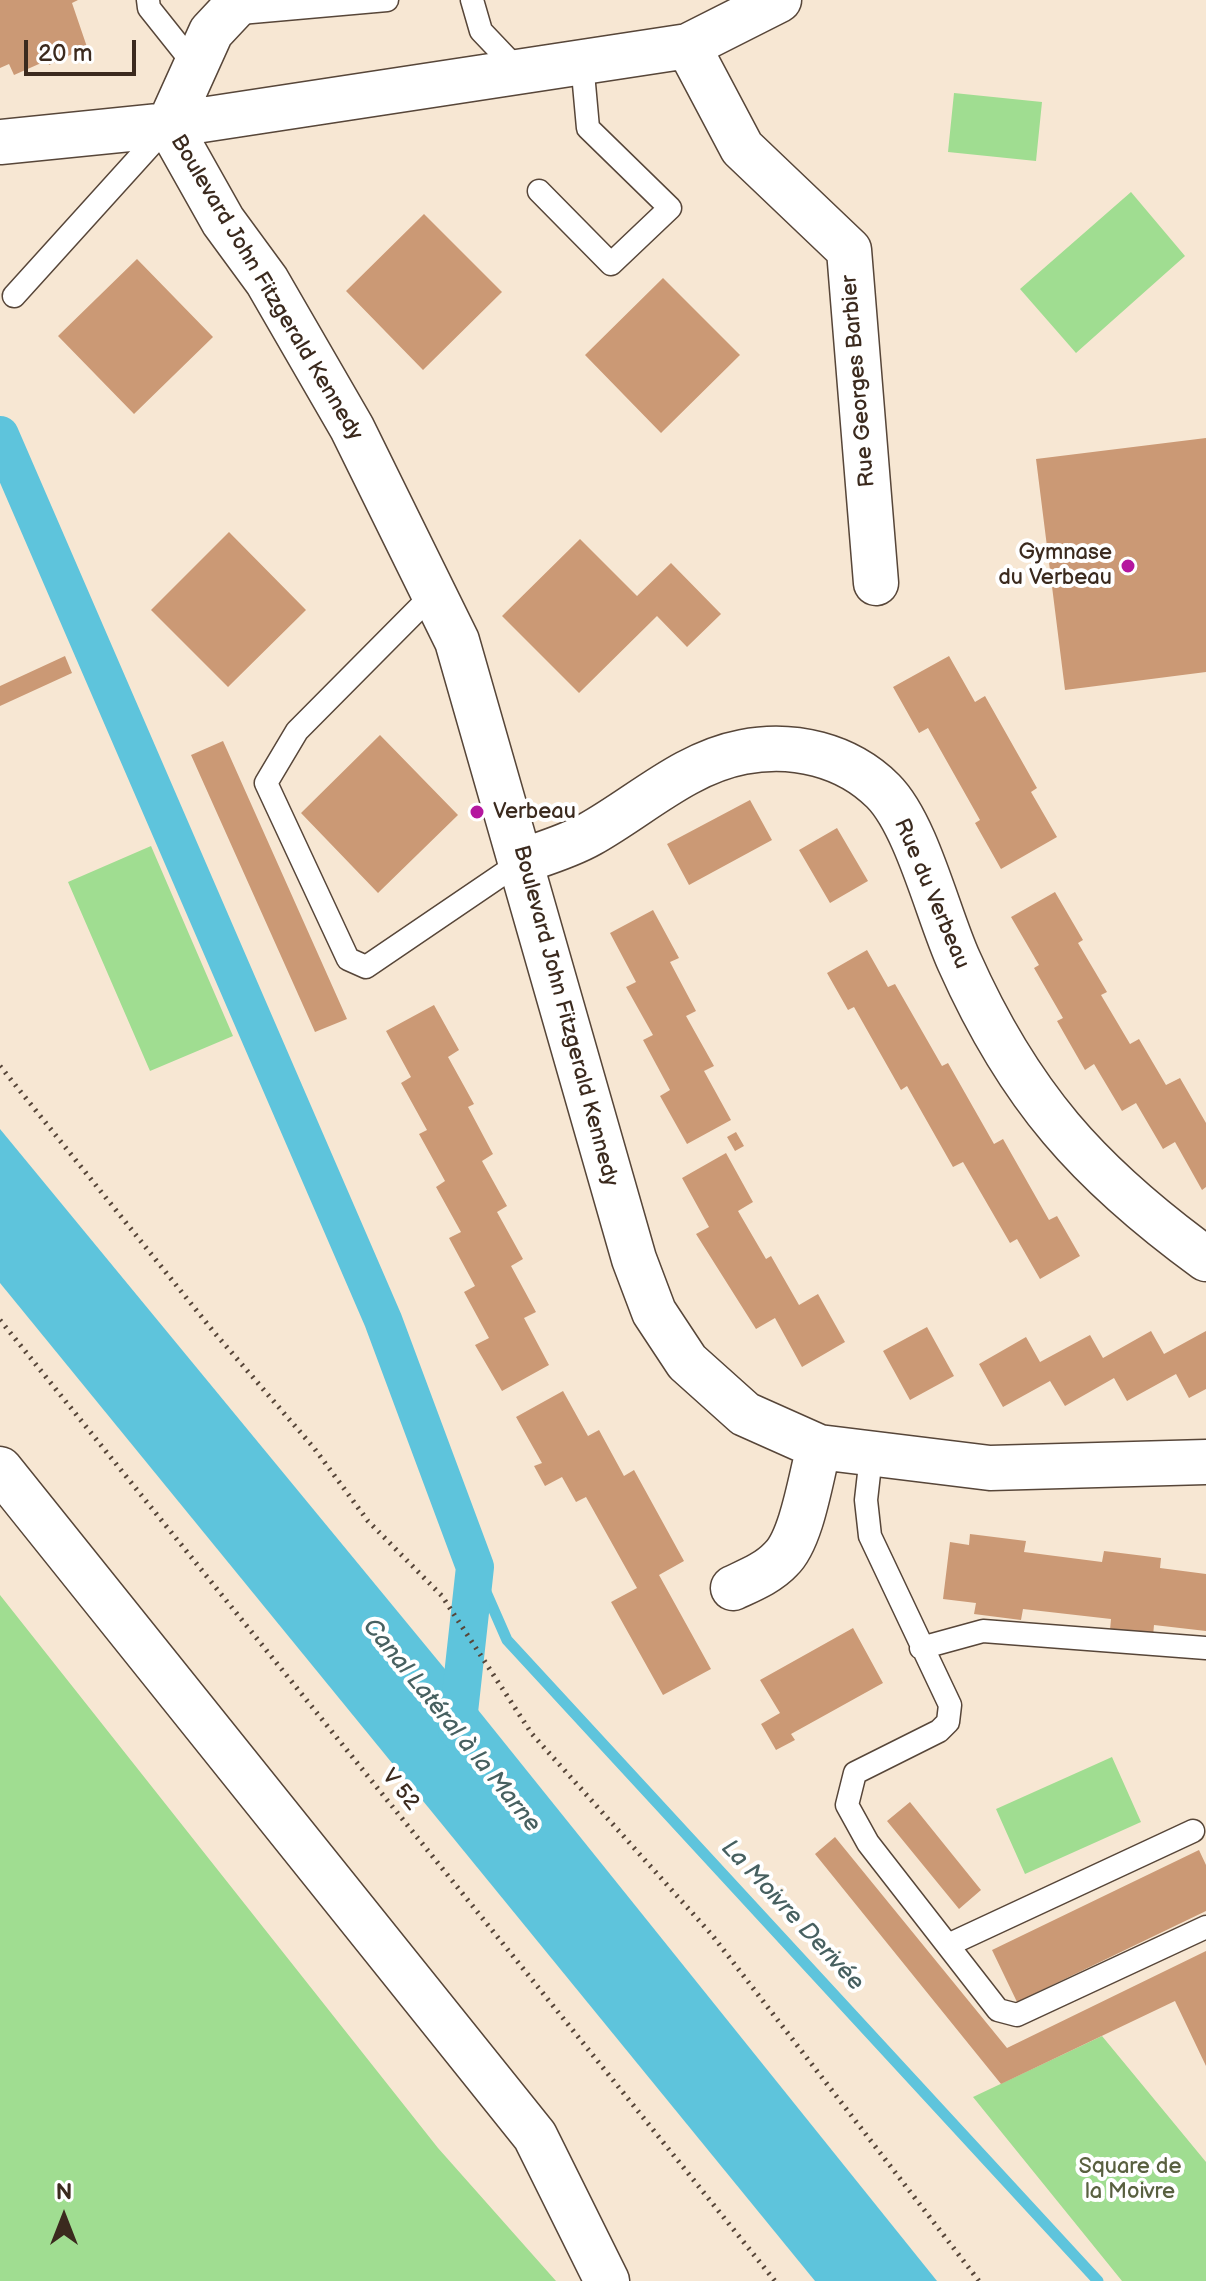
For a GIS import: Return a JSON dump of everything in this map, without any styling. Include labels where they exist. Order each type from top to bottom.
[{"type":"street","points":[[169,125],[688,46],[779,0]]},
{"type":"street","points":[[169,125],[211,32],[234,7]]},
{"type":"street","name":"Rue Georges Barbier","points":[[688,46],[742,148],[849,250],[876,583]]},
{"type":"street","name":"Boulevard John Fitzgerald Kennedy","points":[[0,142],[169,125],[223,221],[267,281],[352,428],[457,641],[522,861],[604,1163],[654,1312],[687,1362],[745,1414],[819,1447],[871,1456],[990,1468],[1206,1462]]},
{"type":"street","name":"Rue du Verbeau","points":[[522,861],[588,835],[671,782],[743,752],[772,748],[818,753],[870,779],[886,794],[906,828],[963,971],[1002,1047],[1034,1096],[1091,1166],[1145,1214],[1206,1259]]},
{"type":"street","points":[[733,1588],[760,1576],[783,1558],[793,1539],[819,1447]]},
{"type":"street","points":[[0,1469],[535,2136],[607,2281]]},
{"type":"lane","points":[[148,0],[149,8],[196,67]]},
{"type":"lane","points":[[234,7],[387,0]]},
{"type":"lane","points":[[472,0],[481,31],[520,72]]},
{"type":"lane","points":[[539,191],[611,264],[670,208],[588,128],[582,62]]},
{"type":"lane","points":[[14,296],[169,125]]},
{"type":"lane","points":[[433,594],[297,731],[266,783],[348,959],[366,967],[522,861]]},
{"type":"lane","points":[[871,1456],[866,1500],[870,1536],[950,1705],[948,1722],[939,1731],[855,1773],[847,1805],[868,1843],[998,2010],[1017,2015],[1206,1927]]},
{"type":"lane","points":[[921,1648],[983,1631],[1206,1648]]},
{"type":"lane","points":[[948,1945],[1193,1831]]},
{"type":"path","points":[[0,1066],[213,1331],[314,1448],[368,1521],[442,1596],[532,1734],[712,1935],[979,2281]]},
{"type":"path","name":"V 52","points":[[0,1320],[775,2281]]},
{"type":"green space","points":[[954,93],[1042,102],[1036,161],[948,152]]},
{"type":"green space","points":[[1131,192],[1185,256],[1076,353],[1020,289]]},
{"type":"green space","points":[[151,846],[233,1036],[150,1071],[68,882]]},
{"type":"green space","points":[[0,1595],[438,2148],[556,2281],[0,2281]]},
{"type":"green space","points":[[1112,1757],[1141,1822],[1025,1874],[996,1809]]},
{"type":"green space","name":"Square de la Moivre","points":[[1102,2036],[1206,2162],[1206,2281],[1122,2281],[973,2097]]},
{"type":"water","name":"Canal Latéral à la Marne","points":[[0,1129],[454,1680],[937,2281],[815,2281],[0,1283]]},
{"type":"building","points":[[0,0],[78,0],[72,3],[87,47],[49,65],[48,60],[14,75],[9,64],[0,68]]},
{"type":"building","points":[[424,214],[502,292],[423,370],[346,291]]},
{"type":"building","points":[[137,259],[213,337],[134,414],[58,336]]},
{"type":"building","points":[[663,278],[740,355],[661,433],[585,355]]},
{"type":"building","name":"Gymnase du Verbeau","points":[[1206,438],[1206,672],[1065,690],[1036,459]]},
{"type":"building","points":[[229,532],[306,610],[228,687],[151,610]]},
{"type":"building","points":[[580,539],[637,596],[671,563],[721,614],[687,647],[657,616],[579,693],[502,616]]},
{"type":"building","points":[[65,656],[72,673],[0,706],[0,686]]},
{"type":"building","points":[[949,656],[975,702],[985,696],[1037,788],[1031,792],[1057,837],[1001,869],[975,823],[980,820],[928,728],[919,733],[893,687]]},
{"type":"building","points":[[380,735],[458,815],[378,893],[301,813]]},
{"type":"building","points":[[223,741],[347,1019],[315,1032],[191,755]]},
{"type":"building","points":[[750,800],[772,840],[689,885],[667,844]]},
{"type":"building","points":[[837,828],[868,881],[830,903],[799,850]]},
{"type":"building","points":[[1055,892],[1083,940],[1078,943],[1107,992],[1101,995],[1130,1044],[1139,1039],[1166,1085],[1180,1078],[1206,1123],[1206,1187],[1202,1190],[1175,1142],[1163,1149],[1136,1103],[1122,1111],[1094,1064],[1085,1070],[1057,1021],[1063,1018],[1034,968],[1039,965],[1011,917]]},
{"type":"building","points":[[653,910],[679,958],[670,962],[696,1011],[686,1016],[714,1066],[704,1071],[731,1120],[687,1144],[660,1096],[670,1090],[643,1040],[653,1035],[626,987],[636,982],[610,933]]},
{"type":"building","points":[[867,950],[888,987],[895,984],[942,1066],[948,1063],[994,1144],[1003,1139],[1049,1220],[1057,1216],[1080,1256],[1040,1279],[1017,1239],[1010,1243],[963,1162],[953,1167],[907,1086],[901,1090],[854,1007],[848,1010],[827,973]]},
{"type":"building","points":[[434,1005],[459,1050],[448,1057],[474,1104],[468,1107],[493,1154],[482,1161],[507,1206],[497,1212],[523,1259],[511,1266],[536,1312],[524,1318],[549,1365],[502,1391],[475,1345],[489,1338],[464,1292],[475,1286],[449,1238],[461,1232],[436,1187],[445,1181],[419,1134],[427,1130],[401,1083],[411,1077],[386,1031]]},
{"type":"building","points":[[736,1132],[744,1146],[735,1151],[727,1137]]},
{"type":"building","points":[[726,1153],[753,1202],[738,1211],[766,1259],[771,1256],[799,1305],[818,1294],[845,1342],[802,1367],[775,1318],[756,1329],[696,1234],[709,1227],[682,1178]]},
{"type":"building","points":[[927,1327],[954,1376],[910,1400],[883,1351]]},
{"type":"building","points":[[1151,1331],[1164,1354],[1206,1331],[1206,1389],[1189,1398],[1176,1374],[1127,1401],[1114,1378],[1065,1406],[1050,1381],[1003,1407],[979,1364],[1026,1337],[1040,1362],[1090,1335],[1103,1358]]},
{"type":"building","points":[[563,1391],[588,1436],[599,1430],[624,1476],[634,1470],[684,1561],[659,1575],[711,1669],[663,1695],[611,1602],[637,1588],[586,1497],[576,1502],[562,1477],[545,1486],[534,1466],[542,1463],[516,1417]]},
{"type":"building","points":[[970,1534],[1026,1541],[1024,1552],[1102,1562],[1104,1551],[1161,1558],[1160,1568],[1206,1574],[1206,1631],[1154,1625],[1153,1636],[1110,1630],[1111,1619],[1023,1609],[1021,1620],[974,1614],[976,1603],[943,1599],[950,1542],[969,1545]]},
{"type":"building","points":[[853,1628],[883,1683],[791,1734],[795,1740],[776,1750],[761,1724],[780,1713],[760,1680]]},
{"type":"building","points":[[910,1802],[981,1890],[959,1909],[887,1821]]},
{"type":"building","points":[[835,1837],[1007,2048],[1206,1951],[1206,2066],[1175,2001],[1001,2084],[815,1854]]},
{"type":"building","points":[[1199,1850],[1206,1865],[1206,1911],[1017,2002],[992,1950]]},
{"type":"waterway","name":"Canal Latéral à la Marne","points":[[0,435],[383,1320],[475,1567],[457,1730]]},
{"type":"waterway","name":"La Moivre Derivée","points":[[475,1567],[507,1640],[1098,2281]]},
{"type":"place","name":"Gymnase du Verbeau","points":[[1128,566]]},
{"type":"place","name":"Verbeau","points":[[477,812]]}]
